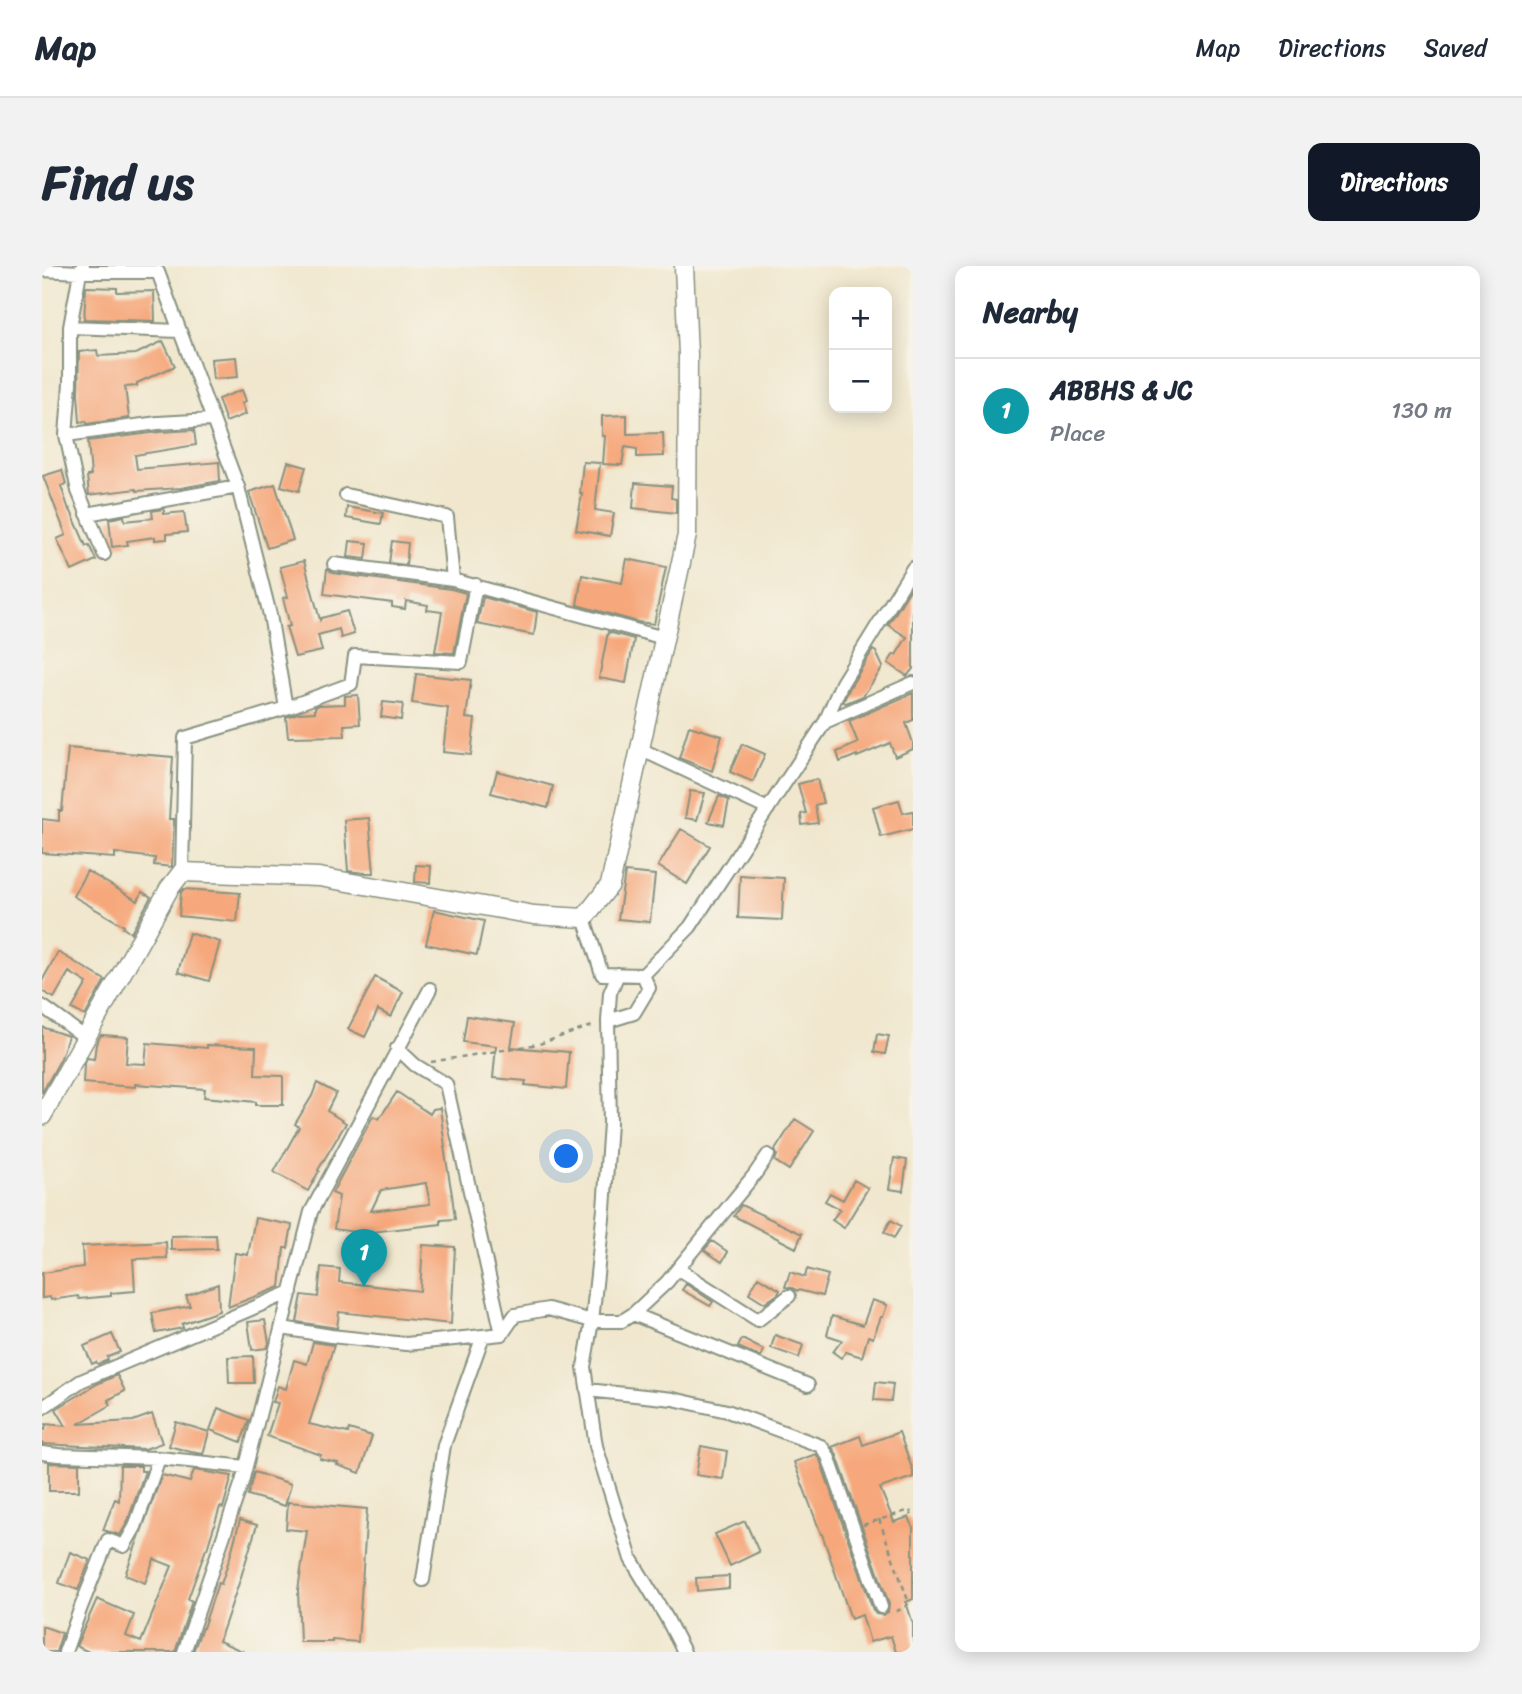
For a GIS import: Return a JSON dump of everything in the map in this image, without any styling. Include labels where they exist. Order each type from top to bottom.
[{"type":"main road","points":[[42,1116],[169,889],[182,872],[319,877],[534,915],[584,918],[610,886],[687,535],[688,355],[684,266]]},
{"type":"street","points":[[82,269],[70,327],[66,435],[78,491],[103,554]]},
{"type":"street","points":[[42,270],[158,272],[238,487],[270,615],[286,708]]},
{"type":"street","points":[[70,327],[180,331]]},
{"type":"street","points":[[66,435],[158,423],[212,420]]},
{"type":"street","points":[[87,514],[238,487]]},
{"type":"street","points":[[346,495],[447,517],[453,580]]},
{"type":"street","points":[[334,564],[453,580],[664,638]]},
{"type":"street","points":[[584,918],[602,974],[643,975],[690,927],[825,722],[842,683],[913,568]]},
{"type":"street","points":[[182,872],[185,738],[286,708],[351,684],[355,656],[461,662],[475,585]]},
{"type":"street","points":[[825,722],[913,683]]},
{"type":"street","points":[[640,749],[768,808]]},
{"type":"street","points":[[618,975],[610,993],[610,1123],[604,1209],[592,1321],[584,1367],[596,1446],[631,1559],[684,1652]]},
{"type":"street","points":[[608,1021],[634,1013],[649,988],[643,975]]},
{"type":"street","points":[[184,1652],[246,1467],[311,1212],[430,989]]},
{"type":"street","points":[[42,1006],[86,1038]]},
{"type":"street","points":[[397,1048],[415,1065],[446,1084],[502,1334]]},
{"type":"street","points":[[282,1328],[406,1344],[502,1334],[515,1315],[548,1309],[592,1321],[622,1321],[667,1282],[768,1155]]},
{"type":"street","points":[[678,1269],[758,1320],[789,1296]]},
{"type":"street","points":[[42,1408],[81,1381],[291,1292]]},
{"type":"street","points":[[633,1314],[808,1385]]},
{"type":"street","points":[[423,1580],[444,1445],[483,1336]]},
{"type":"street","points":[[587,1390],[673,1399],[727,1411],[821,1446],[828,1455],[881,1607]]},
{"type":"street","points":[[42,1452],[58,1455],[159,1458],[246,1467]]},
{"type":"street","points":[[65,1652],[108,1541],[124,1546],[135,1527],[159,1458]]},
{"type":"path","points":[[415,1065],[539,1044],[608,1021]]},
{"type":"path","points":[[852,1529],[910,1510],[913,1520]]},
{"type":"path","points":[[879,1519],[911,1602],[902,1609],[884,1615],[881,1607]]},
{"type":"building","points":[[86,287],[117,288],[117,292],[154,291],[155,321],[84,319]]},
{"type":"building","points":[[163,341],[175,366],[137,383],[137,386],[125,387],[129,418],[87,424],[86,421],[80,422],[79,352],[97,350],[98,356],[136,354]]},
{"type":"building","points":[[236,357],[238,377],[213,379],[211,359]]},
{"type":"building","points":[[242,390],[246,401],[242,403],[246,414],[226,422],[218,399]]},
{"type":"building","points":[[627,415],[627,434],[663,433],[664,456],[637,457],[637,449],[625,447],[622,465],[603,464],[605,436],[602,436],[602,416]]},
{"type":"building","points":[[194,430],[196,445],[135,455],[137,469],[219,462],[220,481],[181,488],[136,489],[89,495],[87,476],[91,475],[88,441]]},
{"type":"building","points":[[288,462],[306,467],[299,491],[281,486]]},
{"type":"building","points":[[583,462],[600,463],[595,510],[614,513],[610,536],[576,530],[582,494]]},
{"type":"building","points":[[62,470],[66,484],[61,486],[69,510],[86,546],[89,545],[96,560],[72,571],[57,539],[66,535],[43,476]]},
{"type":"building","points":[[635,483],[672,486],[671,498],[676,499],[676,513],[633,508]]},
{"type":"building","points":[[275,484],[293,540],[267,548],[249,492]]},
{"type":"building","points":[[347,507],[383,513],[381,524],[346,518]]},
{"type":"building","points":[[164,509],[164,514],[184,512],[187,532],[167,534],[167,539],[155,540],[155,537],[127,541],[128,545],[112,547],[109,519],[124,516],[125,521],[153,518],[152,511]]},
{"type":"building","points":[[350,541],[368,543],[366,559],[348,557]]},
{"type":"building","points":[[392,541],[408,543],[406,565],[389,563]]},
{"type":"building","points":[[627,559],[666,567],[654,624],[577,605],[582,575],[622,583]]},
{"type":"building","points":[[304,561],[320,620],[347,611],[354,634],[341,638],[339,629],[318,635],[322,651],[295,657],[286,627],[290,626],[283,598],[288,597],[280,567]]},
{"type":"building","points":[[327,569],[333,573],[466,593],[454,653],[435,652],[442,612],[427,610],[428,605],[406,601],[405,609],[392,607],[392,603],[324,594]]},
{"type":"building","points":[[913,585],[913,669],[907,676],[888,663],[907,637],[888,625]]},
{"type":"building","points":[[483,597],[537,612],[534,635],[477,624]]},
{"type":"building","points":[[608,632],[634,639],[626,683],[599,678]]},
{"type":"building","points":[[873,650],[883,667],[863,696],[843,702],[850,687]]},
{"type":"building","points":[[416,674],[471,680],[466,718],[475,719],[471,755],[443,752],[448,708],[412,703]]},
{"type":"building","points":[[913,693],[913,720],[906,723],[913,749],[895,757],[890,743],[840,762],[837,752],[858,743],[849,721]]},
{"type":"building","points":[[358,695],[360,724],[344,725],[345,736],[288,737],[286,717],[315,712],[315,707],[319,705],[345,704],[345,696]]},
{"type":"building","points":[[383,702],[403,704],[401,720],[381,717]]},
{"type":"building","points":[[689,726],[722,736],[712,771],[679,758]]},
{"type":"building","points":[[742,744],[765,754],[753,782],[730,772]]},
{"type":"building","points":[[68,748],[173,757],[169,819],[174,819],[172,867],[154,865],[155,858],[115,853],[115,858],[42,853],[42,819],[59,821],[59,811],[62,811]]},
{"type":"building","points":[[497,771],[553,786],[548,808],[491,793]]},
{"type":"building","points":[[817,779],[823,803],[815,805],[818,823],[802,825],[801,814],[806,813],[798,784]]},
{"type":"building","points":[[690,791],[705,793],[697,820],[685,818]]},
{"type":"building","points":[[719,796],[729,800],[724,825],[708,822]]},
{"type":"building","points":[[899,800],[903,813],[913,811],[913,829],[881,837],[873,807]]},
{"type":"building","points":[[369,818],[374,873],[348,871],[344,820]]},
{"type":"building","points":[[681,829],[710,846],[687,884],[658,866]]},
{"type":"building","points":[[416,865],[431,866],[430,883],[415,882]]},
{"type":"building","points":[[87,871],[138,901],[142,892],[151,897],[131,933],[123,928],[124,926],[73,896]]},
{"type":"building","points":[[625,872],[655,875],[650,922],[618,919]]},
{"type":"building","points":[[740,875],[784,878],[782,920],[738,918]]},
{"type":"building","points":[[184,889],[240,893],[237,922],[179,916],[181,892]]},
{"type":"building","points":[[434,910],[484,921],[477,955],[426,944]]},
{"type":"building","points":[[189,933],[220,942],[209,981],[178,972]]},
{"type":"building","points":[[58,952],[105,980],[85,1016],[72,1009],[87,983],[69,972],[54,998],[42,991],[42,981]]},
{"type":"building","points":[[375,977],[403,992],[391,1017],[378,1010],[365,1037],[348,1029]]},
{"type":"building","points":[[467,1016],[515,1023],[511,1047],[569,1052],[566,1089],[525,1085],[526,1081],[493,1078],[496,1046],[463,1042]]},
{"type":"building","points":[[42,1027],[68,1036],[61,1058],[42,1093]]},
{"type":"building","points":[[877,1034],[889,1036],[885,1054],[874,1052]]},
{"type":"building","points":[[101,1035],[128,1037],[126,1063],[145,1064],[147,1043],[207,1048],[207,1045],[256,1047],[255,1075],[283,1076],[283,1105],[256,1105],[256,1102],[204,1097],[205,1089],[83,1083],[84,1064],[87,1058],[94,1059],[96,1044]]},
{"type":"building","points":[[317,1083],[336,1093],[327,1111],[346,1123],[308,1191],[274,1172],[299,1127],[295,1124]]},
{"type":"building","points":[[397,1092],[430,1114],[433,1109],[440,1108],[455,1219],[441,1220],[441,1224],[362,1233],[334,1229],[339,1196],[332,1193],[373,1116],[379,1119]],"holes":[[[426,1183],[430,1204],[371,1211],[381,1190]]]},
{"type":"building","points":[[795,1119],[814,1131],[789,1170],[775,1161],[775,1150]]},
{"type":"building","points":[[894,1158],[907,1160],[903,1191],[889,1189]]},
{"type":"building","points":[[854,1180],[868,1188],[844,1228],[832,1220],[840,1209],[825,1201],[830,1193],[843,1200]]},
{"type":"building","points":[[741,1205],[802,1234],[796,1248],[734,1216]]},
{"type":"building","points":[[255,1218],[292,1225],[288,1248],[284,1248],[280,1287],[228,1307],[235,1253],[248,1255]]},
{"type":"building","points":[[891,1220],[901,1226],[894,1238],[884,1232]]},
{"type":"building","points":[[216,1235],[217,1249],[171,1250],[171,1236]]},
{"type":"building","points":[[712,1241],[728,1252],[722,1262],[704,1250]]},
{"type":"building","points":[[166,1242],[167,1258],[133,1259],[135,1291],[79,1299],[78,1296],[51,1300],[50,1297],[42,1298],[42,1273],[83,1267],[82,1246]]},
{"type":"building","points":[[423,1245],[455,1247],[451,1324],[339,1312],[337,1328],[297,1322],[302,1295],[318,1297],[321,1267],[340,1269],[339,1282],[420,1291]]},
{"type":"building","points":[[807,1269],[828,1275],[822,1296],[785,1287],[790,1272],[805,1277]]},
{"type":"building","points":[[758,1277],[780,1290],[765,1303],[749,1293]]},
{"type":"building","points":[[218,1284],[219,1311],[182,1324],[183,1328],[156,1333],[152,1313],[190,1306],[186,1296]]},
{"type":"building","points":[[686,1284],[713,1302],[710,1306],[682,1290]]},
{"type":"building","points":[[872,1300],[887,1305],[873,1338],[868,1336],[862,1357],[846,1352],[841,1358],[833,1352],[842,1340],[827,1335],[832,1316],[863,1325]]},
{"type":"building","points":[[265,1320],[269,1343],[267,1348],[252,1350],[248,1322]]},
{"type":"building","points":[[112,1334],[120,1352],[107,1357],[108,1360],[92,1364],[84,1346]]},
{"type":"building","points":[[775,1335],[803,1345],[799,1358],[771,1348]]},
{"type":"building","points":[[742,1339],[764,1350],[761,1357],[738,1347]]},
{"type":"building","points":[[313,1342],[334,1345],[309,1424],[348,1433],[349,1429],[372,1436],[360,1473],[337,1465],[338,1463],[320,1459],[321,1455],[267,1436],[278,1403],[273,1402],[278,1386],[286,1389],[294,1360],[307,1364]]},
{"type":"building","points":[[253,1356],[254,1383],[229,1383],[228,1357]]},
{"type":"building","points":[[117,1375],[125,1391],[108,1400],[111,1405],[78,1424],[133,1421],[152,1414],[162,1443],[145,1449],[42,1444],[42,1429],[45,1430],[46,1424],[66,1426],[56,1409]]},
{"type":"building","points":[[876,1382],[893,1384],[891,1401],[874,1400]]},
{"type":"building","points":[[218,1408],[249,1420],[241,1442],[210,1430]]},
{"type":"building","points":[[176,1422],[209,1432],[203,1454],[169,1446]]},
{"type":"building","points":[[899,1432],[913,1477],[880,1488],[894,1522],[909,1517],[913,1527],[913,1599],[906,1602],[913,1624],[913,1652],[896,1652],[891,1636],[870,1642],[862,1615],[851,1619],[794,1462],[816,1454],[820,1460],[873,1610],[876,1614],[883,1615],[888,1612],[889,1604],[832,1447],[860,1436],[863,1445]]},
{"type":"building","points":[[701,1446],[727,1451],[723,1479],[696,1475]]},
{"type":"building","points":[[49,1463],[79,1464],[79,1491],[49,1491]]},
{"type":"building","points":[[120,1466],[141,1466],[141,1471],[145,1471],[127,1523],[120,1535],[103,1530],[115,1499],[119,1501]]},
{"type":"building","points":[[194,1470],[232,1476],[223,1508],[220,1507],[188,1599],[192,1601],[175,1652],[89,1652],[76,1646],[97,1599],[134,1615],[126,1636],[141,1642],[172,1566],[154,1559],[145,1583],[125,1575],[162,1475],[190,1482]]},
{"type":"building","points":[[254,1472],[291,1484],[285,1506],[248,1495]]},
{"type":"building","points":[[288,1502],[367,1509],[358,1642],[300,1642],[298,1590],[307,1531],[286,1529]]},
{"type":"building","points":[[240,1520],[257,1525],[219,1641],[244,1652],[193,1652],[218,1583],[221,1584]]},
{"type":"building","points":[[745,1521],[759,1552],[730,1566],[715,1534]]},
{"type":"building","points":[[70,1552],[90,1560],[78,1590],[59,1583]]},
{"type":"building","points":[[729,1576],[729,1588],[697,1591],[696,1578]]},
{"type":"building","points":[[42,1626],[62,1633],[56,1652],[42,1652]]},
{"type":"place","name":"ABBHS & JC","points":[[364,1287]]}]
